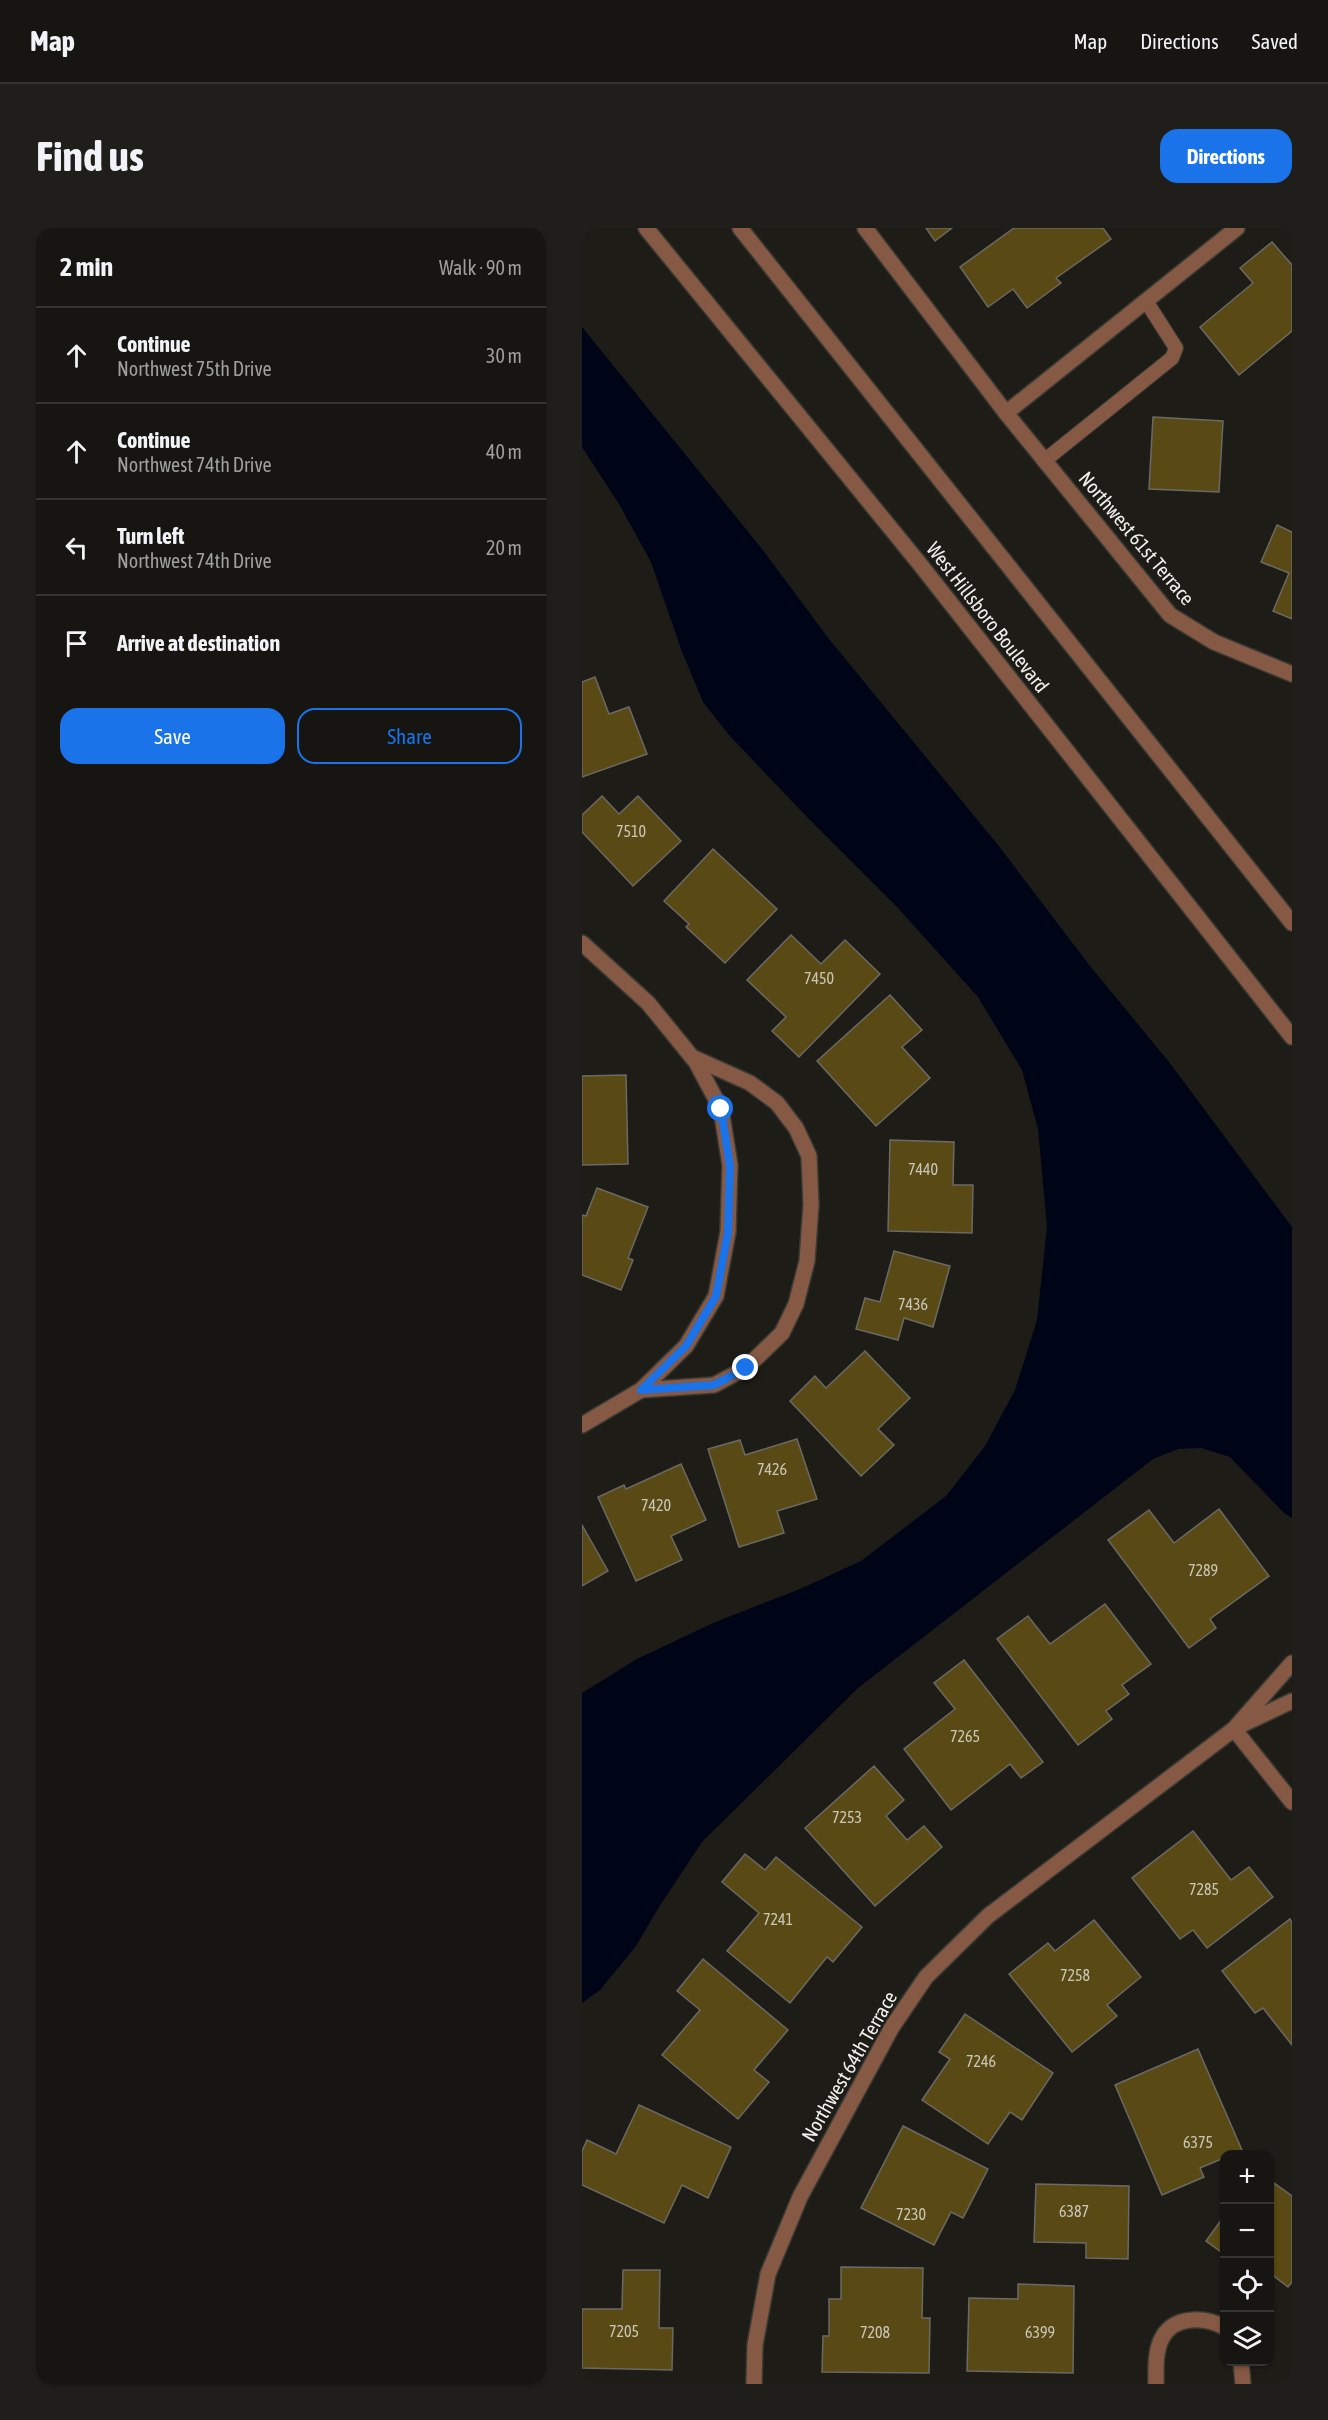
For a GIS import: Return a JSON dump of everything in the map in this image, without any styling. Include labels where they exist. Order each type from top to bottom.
[{"type":"street","name":"West Hillsboro Boulevard","points":[[646,228],[919,563],[1292,1037]]},
{"type":"street","points":[[740,228],[1292,923]]},
{"type":"street","name":"Northwest 61st Terrace","points":[[865,228],[1006,413],[1170,615],[1214,642],[1292,674]]},
{"type":"street","points":[[1006,413],[1237,228]]},
{"type":"street","points":[[582,943],[648,1003],[692,1057],[721,1109],[730,1166],[728,1232],[716,1296],[686,1346],[641,1390],[582,1425]]},
{"type":"street","points":[[641,1390],[714,1385],[746,1368],[782,1333],[796,1304],[807,1261],[811,1205],[809,1156],[796,1128],[777,1103],[750,1083],[692,1057]]},
{"type":"street","name":"Northwest 64th Terrace","points":[[754,2384],[755,2345],[768,2274],[800,2197],[892,2027],[926,1977],[988,1916],[1234,1728],[1292,1663]]},
{"type":"street","name":"Northwest 64th Terrace","points":[[1234,1728],[1292,1701]]},
{"type":"street","points":[[1234,1728],[1292,1802]]},
{"type":"street","points":[[1156,2384],[1157,2352],[1162,2338],[1170,2328],[1186,2321],[1203,2319],[1220,2325]]},
{"type":"street","points":[[1241,2366],[1243,2384]]},
{"type":"lane","points":[[1044,461],[1172,358],[1176,348],[1146,301]]},
{"type":"water","points":[[582,327],[762,549],[829,639],[998,845],[1090,966],[1169,1062],[1292,1227],[1292,1518],[1284,1513],[1230,1457],[1201,1448],[1178,1449],[1153,1459],[858,1688],[702,1842],[636,1946],[600,1990],[582,2003],[582,1693],[637,1659],[713,1623],[800,1589],[861,1561],[946,1496],[985,1446],[1015,1390],[1037,1320],[1047,1227],[1038,1129],[1022,1070],[978,997],[898,908],[729,735],[703,702],[681,649],[651,562],[619,504],[582,447]]},
{"type":"building","points":[[926,228],[952,228],[935,241]]},
{"type":"building","points":[[1014,228],[1103,228],[1111,239],[1056,278],[1061,283],[1027,308],[1013,289],[988,307],[960,267]]},
{"type":"building","points":[[1272,242],[1292,265],[1292,331],[1239,375],[1200,327],[1253,283],[1240,268]]},
{"type":"building","points":[[1153,417],[1223,421],[1219,492],[1149,489]]},
{"type":"building","points":[[1277,525],[1292,532],[1292,619],[1273,611],[1289,573],[1261,562]]},
{"type":"building","points":[[595,677],[609,714],[629,707],[647,754],[582,777],[582,682]]},
{"type":"building","points":[[602,796],[619,814],[638,796],[681,841],[633,886],[582,832],[582,815]]},
{"type":"building","points":[[713,849],[777,909],[725,963],[686,927],[689,924],[664,901]]},
{"type":"building","points":[[791,935],[821,964],[845,940],[880,974],[799,1057],[772,1031],[786,1017],[747,980]]},
{"type":"building","points":[[890,995],[922,1030],[902,1047],[930,1078],[876,1126],[817,1061]]},
{"type":"building","points":[[626,1075],[628,1164],[582,1165],[582,1076]]},
{"type":"building","points":[[890,1140],[954,1142],[953,1185],[973,1185],[972,1233],[888,1231]]},
{"type":"building","points":[[597,1188],[648,1207],[628,1258],[633,1260],[621,1290],[582,1275],[582,1215],[586,1216]]},
{"type":"building","points":[[894,1251],[950,1266],[933,1327],[904,1318],[898,1340],[856,1329],[865,1298],[880,1302]]},
{"type":"building","points":[[865,1351],[910,1398],[878,1429],[894,1445],[861,1476],[790,1401],[815,1376],[826,1388]]},
{"type":"building","points":[[797,1439],[817,1499],[777,1511],[784,1533],[739,1547],[708,1449],[740,1440],[745,1455]]},
{"type":"building","points":[[681,1464],[706,1520],[671,1536],[682,1560],[636,1581],[598,1497],[624,1485],[626,1489]]},
{"type":"building","points":[[1219,1509],[1269,1576],[1210,1619],[1216,1628],[1189,1648],[1108,1540],[1149,1510],[1174,1543]]},
{"type":"building","points":[[582,1525],[608,1571],[582,1586]]},
{"type":"building","points":[[1105,1604],[1151,1664],[1122,1685],[1129,1694],[1106,1711],[1112,1719],[1078,1745],[997,1639],[1028,1616],[1050,1644]]},
{"type":"building","points":[[964,1660],[1043,1762],[1021,1778],[1010,1764],[951,1810],[904,1749],[955,1709],[934,1683]]},
{"type":"building","points":[[874,1766],[904,1800],[886,1816],[907,1840],[924,1826],[942,1847],[875,1906],[805,1828]]},
{"type":"building","points":[[1193,1831],[1231,1880],[1249,1867],[1273,1897],[1207,1948],[1193,1930],[1180,1939],[1132,1878]]},
{"type":"building","points":[[745,1854],[765,1870],[776,1857],[862,1927],[833,1962],[827,1957],[790,2003],[727,1951],[759,1913],[722,1882]]},
{"type":"building","points":[[1290,1919],[1292,1923],[1292,2045],[1263,2008],[1255,2013],[1222,1971]]},
{"type":"building","points":[[1094,1920],[1141,1977],[1107,2005],[1117,2016],[1072,2052],[1009,1974],[1048,1943],[1055,1951]]},
{"type":"building","points":[[703,1959],[788,2030],[754,2070],[769,2082],[738,2119],[662,2055],[700,2010],[677,1991]]},
{"type":"building","points":[[965,2014],[1053,2073],[1022,2120],[1010,2112],[988,2144],[922,2100],[950,2059],[939,2052]]},
{"type":"building","points":[[1198,2049],[1242,2150],[1220,2150],[1220,2160],[1200,2168],[1204,2177],[1162,2195],[1115,2085]]},
{"type":"building","points":[[639,2105],[731,2147],[708,2198],[682,2185],[664,2223],[582,2185],[582,2151],[587,2140],[616,2154]]},
{"type":"building","points":[[903,2126],[988,2169],[963,2218],[951,2212],[934,2245],[861,2208]]},
{"type":"building","points":[[1274,2183],[1292,2196],[1292,2282],[1288,2287],[1274,2276]]},
{"type":"building","points":[[1036,2184],[1129,2186],[1128,2259],[1086,2258],[1086,2243],[1034,2242]]},
{"type":"building","points":[[1220,2222],[1220,2251],[1206,2241]]},
{"type":"building","points":[[841,2267],[923,2268],[922,2318],[930,2318],[929,2373],[822,2372],[823,2336],[829,2336],[829,2299],[841,2299]]},
{"type":"building","points":[[623,2270],[660,2270],[659,2328],[673,2328],[672,2370],[582,2368],[582,2309],[622,2309]]},
{"type":"building","points":[[1018,2284],[1074,2286],[1073,2373],[967,2371],[969,2298],[1018,2299]]},
{"type":"route","points":[[721,1109],[730,1166],[728,1232],[716,1296],[686,1346],[641,1390],[714,1385],[746,1368]]}]
